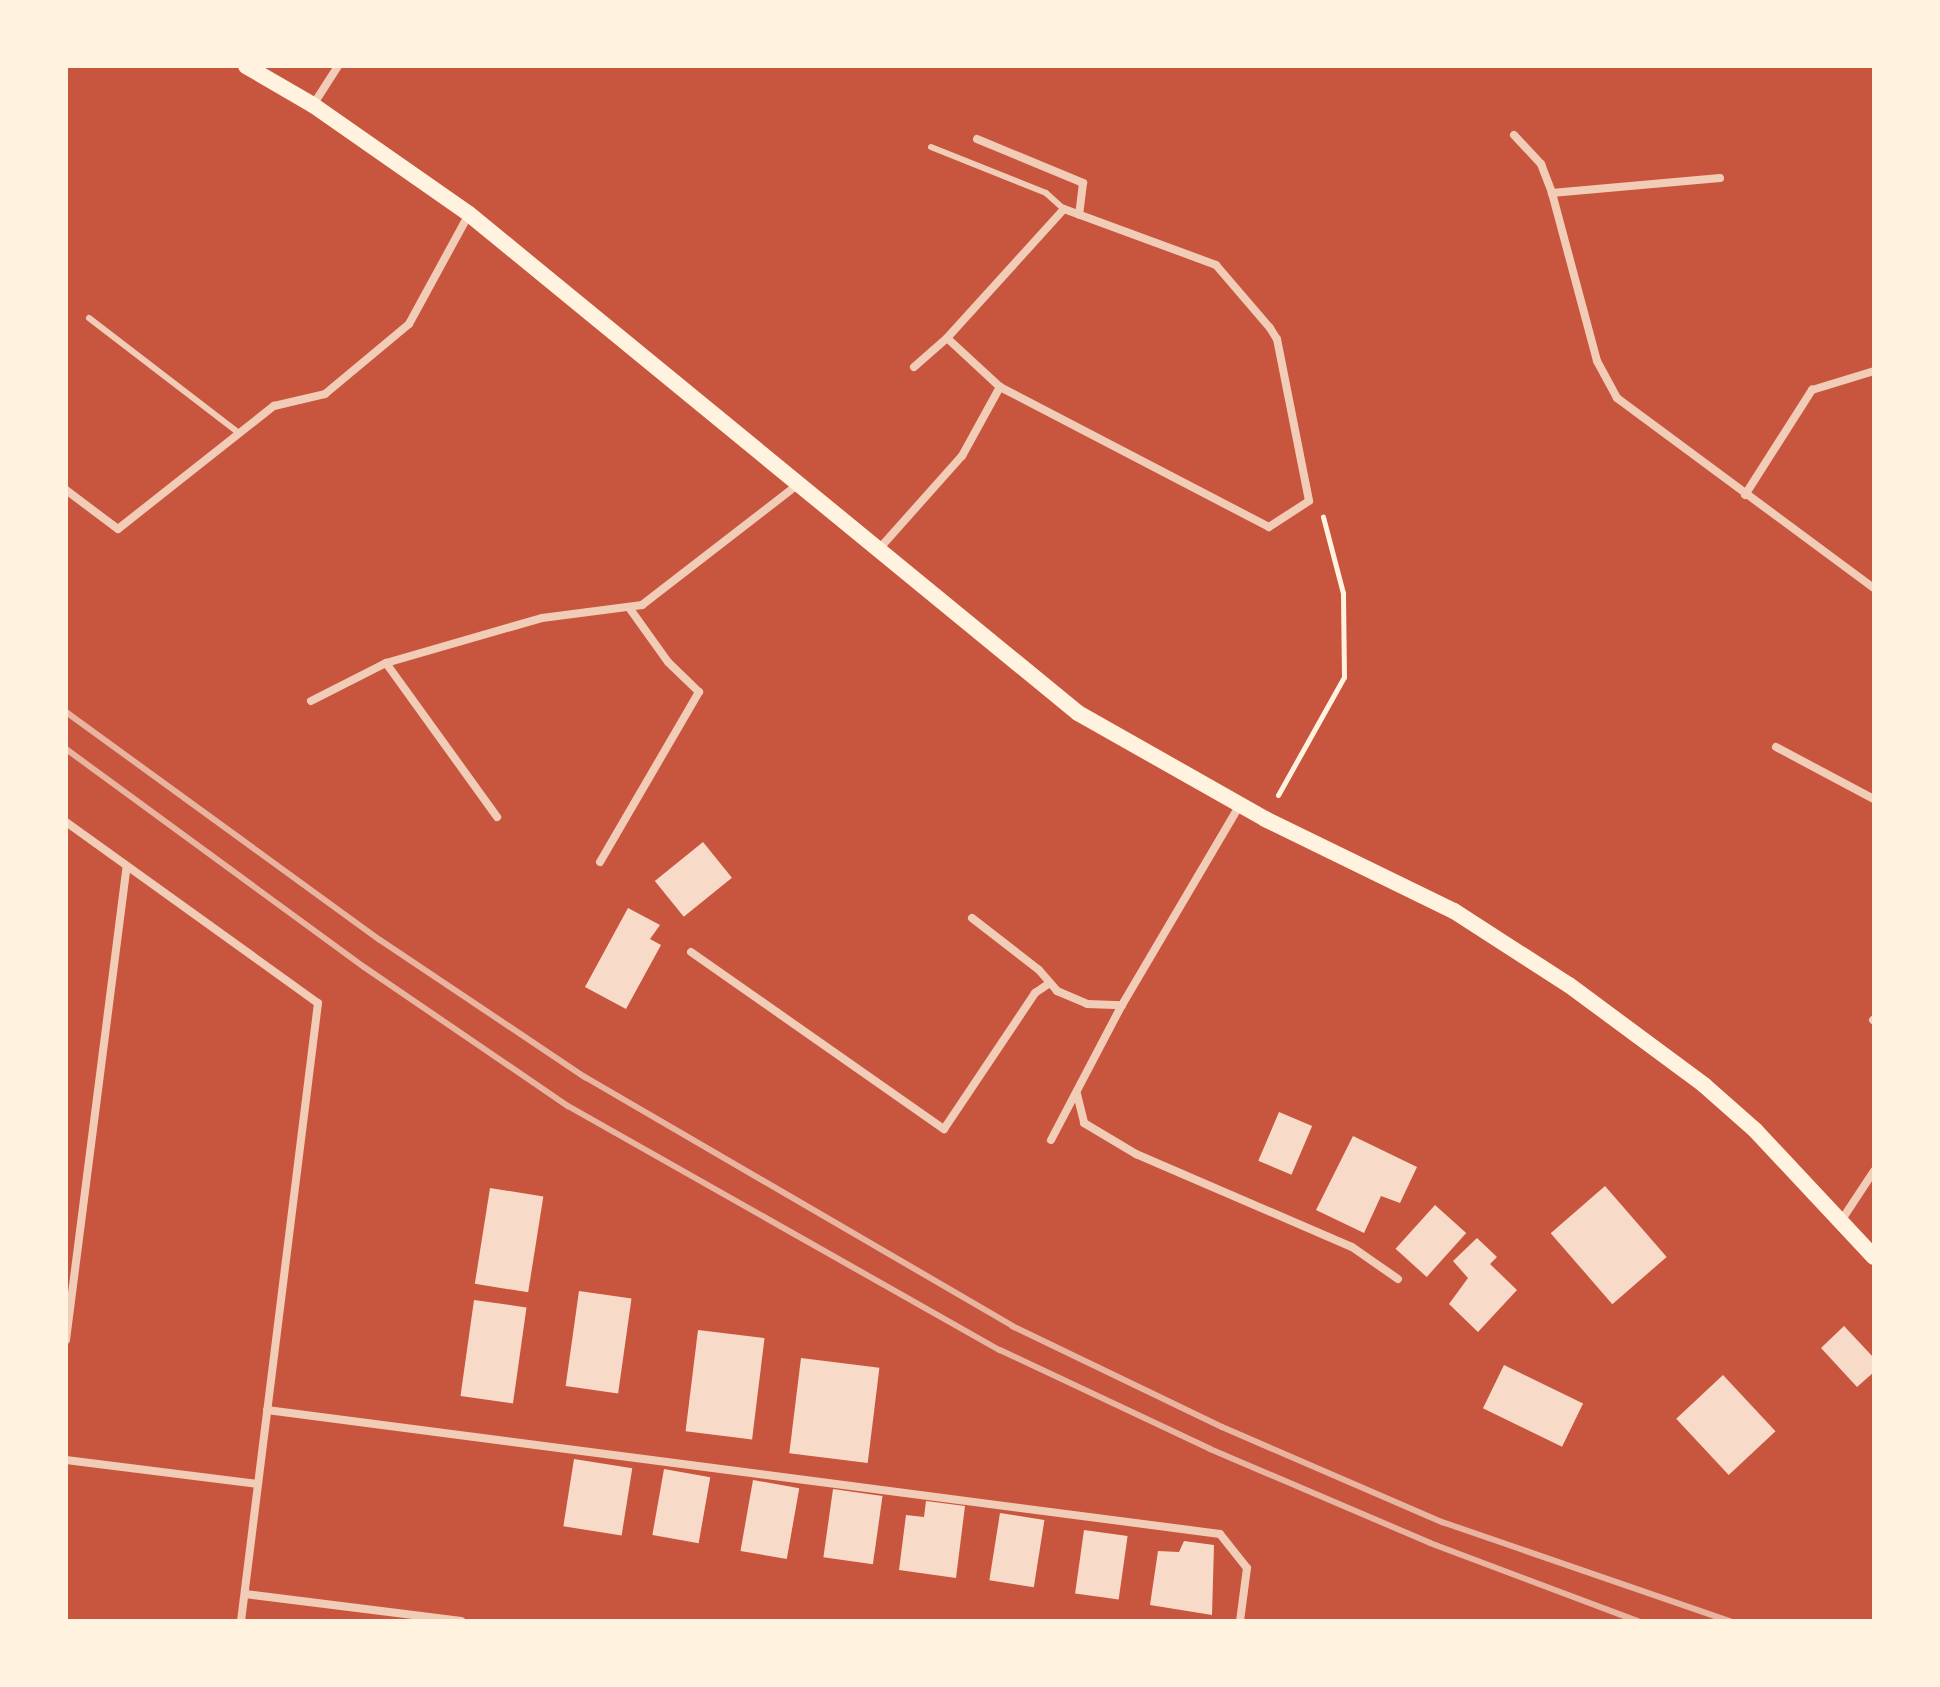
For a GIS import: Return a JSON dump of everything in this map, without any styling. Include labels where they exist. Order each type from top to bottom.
[{"type":"main road","points":[[246,66],[313,105],[469,214],[1078,713],[1265,819],[1454,911],[1569,985],[1704,1085],[1874,1257]]},
{"type":"street","points":[[313,105],[338,66]]},
{"type":"street","points":[[1514,135],[1541,164],[1552,193],[1597,361],[1617,398],[1874,588]]},
{"type":"street","points":[[977,139],[1083,183],[1079,215]]},
{"type":"street","points":[[1552,193],[1720,178]]},
{"type":"street","points":[[914,367],[947,338],[1064,209],[1216,265],[1270,328],[1280,353],[1309,501],[1269,527],[1000,387],[947,338]]},
{"type":"street","points":[[66,490],[118,529],[274,406],[325,394],[409,324],[469,214]]},
{"type":"street","points":[[1745,495],[1812,390],[1874,371]]},
{"type":"street","points":[[879,549],[962,456],[1000,387]]},
{"type":"street","points":[[311,701],[386,663],[542,618],[630,609],[800,483]]},
{"type":"street","points":[[600,862],[699,692],[668,662],[630,609]]},
{"type":"street","points":[[386,663],[497,817]]},
{"type":"street","points":[[1776,747],[1874,799]]},
{"type":"street","points":[[1051,1140],[1122,1005],[1240,805]]},
{"type":"street","points":[[66,822],[318,1003],[241,1621]]},
{"type":"street","points":[[66,1340],[127,867]]},
{"type":"street","points":[[972,918],[1050,983],[1087,1004],[1122,1005]]},
{"type":"street","points":[[691,952],[944,1129],[1035,993],[1050,983]]},
{"type":"street","points":[[1077,1094],[1084,1123],[1136,1154],[1352,1247],[1398,1279]]},
{"type":"street","points":[[1841,1221],[1874,1171]]},
{"type":"street","points":[[267,1410],[1220,1534],[1247,1568],[1240,1621]]},
{"type":"street","points":[[66,1460],[258,1484]]},
{"type":"street","points":[[245,1594],[461,1621]]},
{"type":"lane","points":[[931,147],[1046,193],[1064,209]]},
{"type":"lane","points":[[89,318],[240,434]]},
{"type":"path","points":[[1265,819],[1344,677],[1343,593],[1324,519],[1309,501]]},
{"type":"building","points":[[703,842],[732,878],[684,917],[655,881]]},
{"type":"building","points":[[628,908],[660,925],[650,939],[661,945],[626,1009],[585,987]]},
{"type":"building","points":[[1279,1112],[1312,1126],[1291,1175],[1258,1161]]},
{"type":"building","points":[[1353,1136],[1417,1167],[1400,1203],[1381,1196],[1364,1233],[1316,1210]]},
{"type":"building","points":[[1605,1186],[1667,1257],[1612,1304],[1551,1233]]},
{"type":"building","points":[[490,1188],[543,1196],[528,1292],[475,1284]]},
{"type":"building","points":[[1435,1205],[1466,1233],[1427,1277],[1396,1249]]},
{"type":"building","points":[[1477,1238],[1497,1257],[1490,1264],[1517,1290],[1478,1332],[1449,1304],[1468,1278],[1453,1261]]},
{"type":"building","points":[[579,1291],[631,1298],[618,1393],[566,1386]]},
{"type":"building","points":[[474,1300],[526,1307],[513,1403],[461,1396]]},
{"type":"building","points":[[1844,1326],[1874,1358],[1874,1372],[1857,1387],[1821,1348]]},
{"type":"building","points":[[698,1330],[765,1338],[752,1439],[686,1431]]},
{"type":"building","points":[[801,1358],[879,1368],[868,1463],[789,1453]]},
{"type":"building","points":[[1504,1365],[1583,1404],[1562,1447],[1483,1408]]},
{"type":"building","points":[[1723,1375],[1776,1431],[1729,1475],[1676,1419]]},
{"type":"building","points":[[574,1459],[632,1468],[622,1535],[563,1526]]},
{"type":"building","points":[[664,1469],[710,1477],[699,1543],[652,1535]]},
{"type":"building","points":[[753,1480],[799,1488],[787,1559],[740,1551]]},
{"type":"building","points":[[833,1489],[883,1496],[873,1564],[823,1557]]},
{"type":"building","points":[[926,1501],[965,1506],[956,1578],[899,1570],[906,1515],[924,1517]]},
{"type":"building","points":[[1000,1513],[1044,1520],[1034,1587],[989,1580]]},
{"type":"building","points":[[1084,1530],[1128,1536],[1119,1600],[1075,1593]]},
{"type":"building","points":[[1184,1541],[1214,1545],[1212,1615],[1150,1605],[1158,1551],[1179,1552]]},
{"type":"railway","points":[[66,712],[380,940],[585,1077],[1012,1326],[1222,1427],[1442,1522],[1730,1621]]},
{"type":"railway","points":[[66,749],[364,967],[568,1106],[1000,1350],[1210,1449],[1430,1543],[1638,1621]]}]
